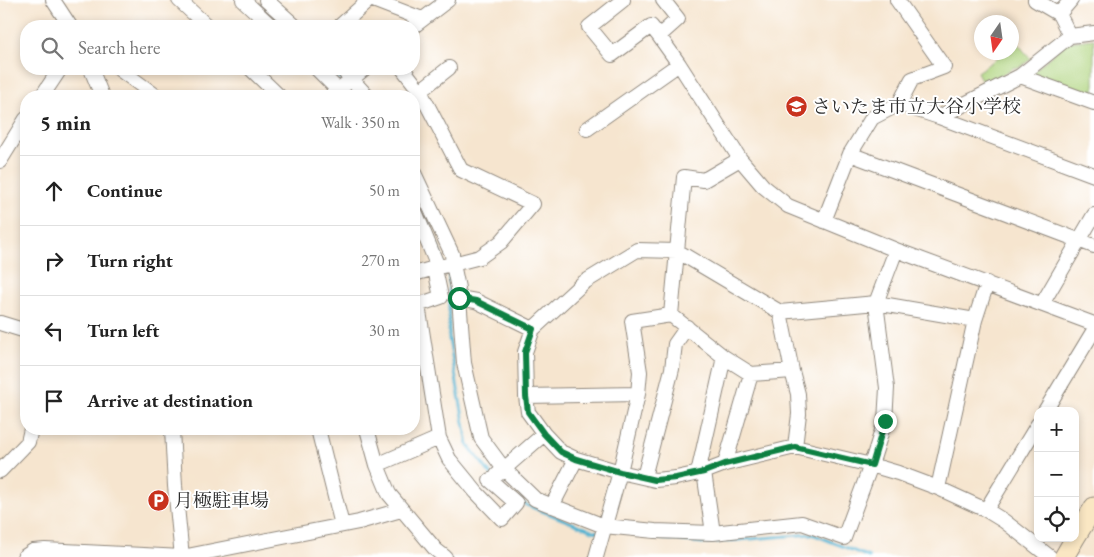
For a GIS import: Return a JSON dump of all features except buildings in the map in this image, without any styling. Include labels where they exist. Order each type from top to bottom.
[{"type":"street","points":[[54,0],[66,20]]},
{"type":"street","points":[[180,0],[201,20]]},
{"type":"street","points":[[243,0],[265,20]]},
{"type":"street","points":[[266,0],[288,20]]},
{"type":"street","points":[[420,21],[448,0]]},
{"type":"street","points":[[623,0],[590,28],[612,55],[651,26],[679,64],[740,159],[763,186],[788,206],[896,250],[1094,324]]},
{"type":"street","points":[[659,36],[678,18],[663,0]]},
{"type":"street","points":[[824,221],[850,154],[872,118],[899,104],[912,79],[944,68],[897,0]]},
{"type":"street","points":[[1035,0],[1059,14],[1070,36]]},
{"type":"street","points":[[1059,14],[1071,0]]},
{"type":"street","points":[[349,20],[376,1],[412,20]]},
{"type":"street","points":[[939,117],[1020,76],[1070,36],[1094,33]]},
{"type":"street","points":[[587,129],[679,64]]},
{"type":"street","points":[[420,272],[480,257],[501,242],[533,204],[460,170],[420,92],[449,68]]},
{"type":"street","points":[[46,90],[56,75]]},
{"type":"street","points":[[93,75],[100,90]]},
{"type":"street","points":[[126,75],[148,90]]},
{"type":"street","points":[[257,75],[273,90]]},
{"type":"street","points":[[325,75],[343,88]]},
{"type":"street","points":[[342,75],[343,88]]},
{"type":"street","points":[[343,88],[357,75]]},
{"type":"street","points":[[407,75],[419,90]]},
{"type":"street","points":[[1020,76],[1094,103]]},
{"type":"street","points":[[899,104],[1094,175]]},
{"type":"street","points":[[0,161],[20,129]]},
{"type":"street","points":[[850,154],[1094,246]]},
{"type":"street","points":[[671,315],[684,178],[704,180],[740,159]]},
{"type":"street","points":[[420,186],[452,254],[443,266],[441,297],[420,304]]},
{"type":"street","points":[[1042,304],[1094,214]]},
{"type":"street","points":[[420,221],[458,294],[464,363],[481,438],[495,476],[516,503],[502,519],[476,492],[449,459],[438,438],[420,318]]},
{"type":"street","points":[[975,320],[876,303],[780,312],[678,251],[637,250],[583,283],[533,329],[525,352],[528,412],[544,434],[561,452],[576,459],[655,480],[676,478],[795,447],[872,465],[938,488],[986,510],[1004,521],[1050,557]]},
{"type":"street","points":[[495,476],[535,499],[603,531],[713,533],[802,524],[844,538],[872,465],[885,421],[887,388],[876,303],[896,250]]},
{"type":"street","points":[[938,488],[975,320],[987,283]]},
{"type":"street","points":[[458,294],[533,329]]},
{"type":"street","points":[[780,312],[798,394],[799,414],[795,447]]},
{"type":"street","points":[[596,557],[620,472],[638,394],[640,372],[632,321],[671,315],[724,356],[751,374],[792,372]]},
{"type":"street","points":[[0,323],[20,329]]},
{"type":"street","points":[[644,477],[672,369],[675,344],[687,327]]},
{"type":"street","points":[[1048,407],[1094,330]]},
{"type":"street","points":[[713,533],[701,472],[724,356]]},
{"type":"street","points":[[725,464],[751,374]]},
{"type":"street","points":[[526,396],[638,394]]},
{"type":"street","points":[[986,510],[1034,431]]},
{"type":"street","points":[[476,492],[544,434]]},
{"type":"street","points":[[0,471],[28,442],[30,435]]},
{"type":"street","points":[[172,435],[182,557]]},
{"type":"street","points":[[320,435],[342,525]]},
{"type":"street","points":[[369,435],[389,494],[444,557]]},
{"type":"street","points":[[378,466],[438,438]]},
{"type":"street","points":[[552,506],[576,459]]},
{"type":"street","points":[[1079,531],[1094,506]]},
{"type":"street","points":[[24,557],[33,551],[45,550],[182,557],[342,525],[401,510]]},
{"type":"street","points":[[1064,557],[1073,542]]},
{"type":"green space","points":[[1094,39],[1094,98],[1031,74],[1066,42]]},
{"type":"green space","points":[[1019,45],[1031,59],[1019,68],[1015,67],[984,85],[977,72],[995,60],[1019,60]]},
{"type":"waterway","points":[[335,75],[343,82]]},
{"type":"waterway","points":[[422,205],[443,262]]},
{"type":"waterway","points":[[446,270],[449,276],[449,339],[468,445],[492,476]]},
{"type":"waterway","points":[[520,499],[526,505],[599,532]]},
{"type":"waterway","points":[[655,538],[703,543],[812,534],[869,557]]},
{"type":"place","name":"さいたま市立大谷小学校","points":[[796,106]]},
{"type":"place","name":"月極駐車場","points":[[158,500]]},
{"type":"route","points":[[459,298],[476,301],[533,329],[525,352],[528,412],[544,434],[561,452],[576,459],[620,472],[655,480],[676,478],[795,447],[872,465],[885,421]]}]
